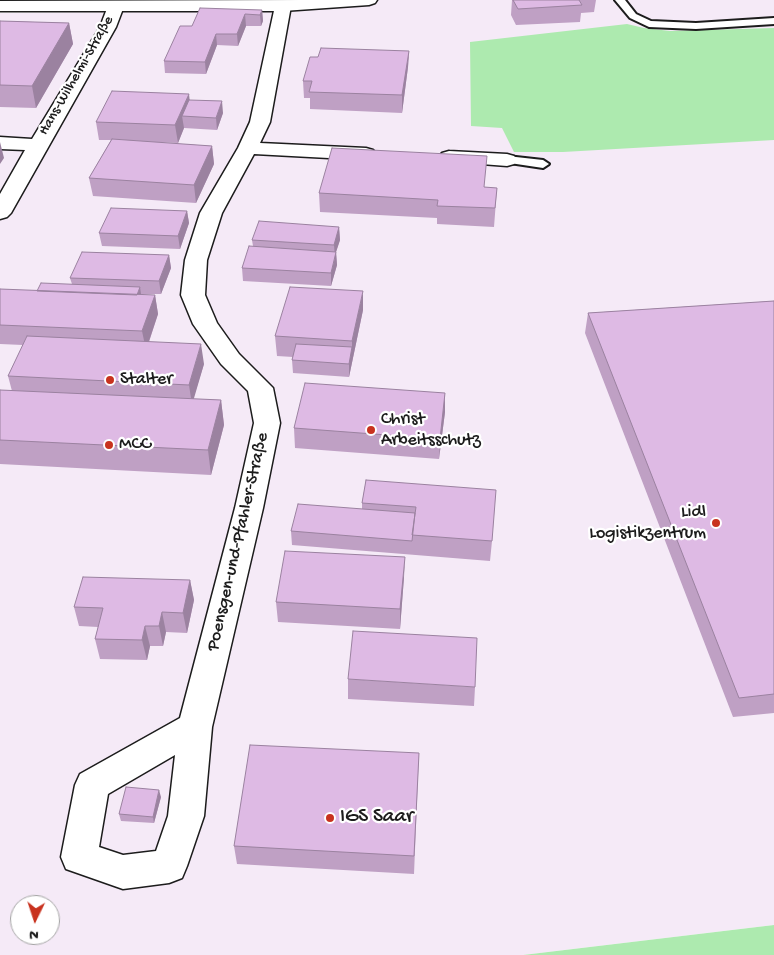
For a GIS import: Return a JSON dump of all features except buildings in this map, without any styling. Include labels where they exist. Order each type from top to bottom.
[{"type":"street","points":[[0,6],[283,6],[370,0]]},
{"type":"street","name":"Hans-Wilhelmi-Straße","points":[[0,213],[108,27],[116,6]]},
{"type":"street","name":"Poensgen-und-Pfahler-Straße","points":[[195,727],[92,785],[79,857],[123,872],[170,866],[186,816],[195,727],[249,508],[267,422],[260,388],[230,359],[205,324],[193,295],[196,260],[212,213],[248,148],[260,122],[283,6]]},
{"type":"street","name":"Hans-Wilhelmi-Straße","points":[[0,143],[38,145]]},
{"type":"street","points":[[248,148],[386,154]]},
{"type":"street","points":[[426,156],[507,160]]},
{"type":"lane","points":[[620,0],[633,16],[649,24],[696,26],[774,21]]},
{"type":"lane","points":[[507,160],[543,164]]},
{"type":"shaded area","points":[[366,0],[774,0],[774,925],[523,955],[0,955],[0,13],[142,12]]},
{"type":"green space","points":[[627,24],[670,31],[774,28],[774,140],[563,152],[514,152],[502,128],[471,126],[470,42]]},
{"type":"green space","points":[[774,925],[774,955],[523,955]]},
{"type":"place","name":"Stalter","points":[[110,380]]},
{"type":"place","name":"Christ Arbeitsschutz","points":[[371,430]]},
{"type":"place","name":"MCC","points":[[109,445]]},
{"type":"place","name":"Lidl Logistikzentrum","points":[[716,523]]},
{"type":"place","name":"IGS Saar","points":[[330,818]]}]
